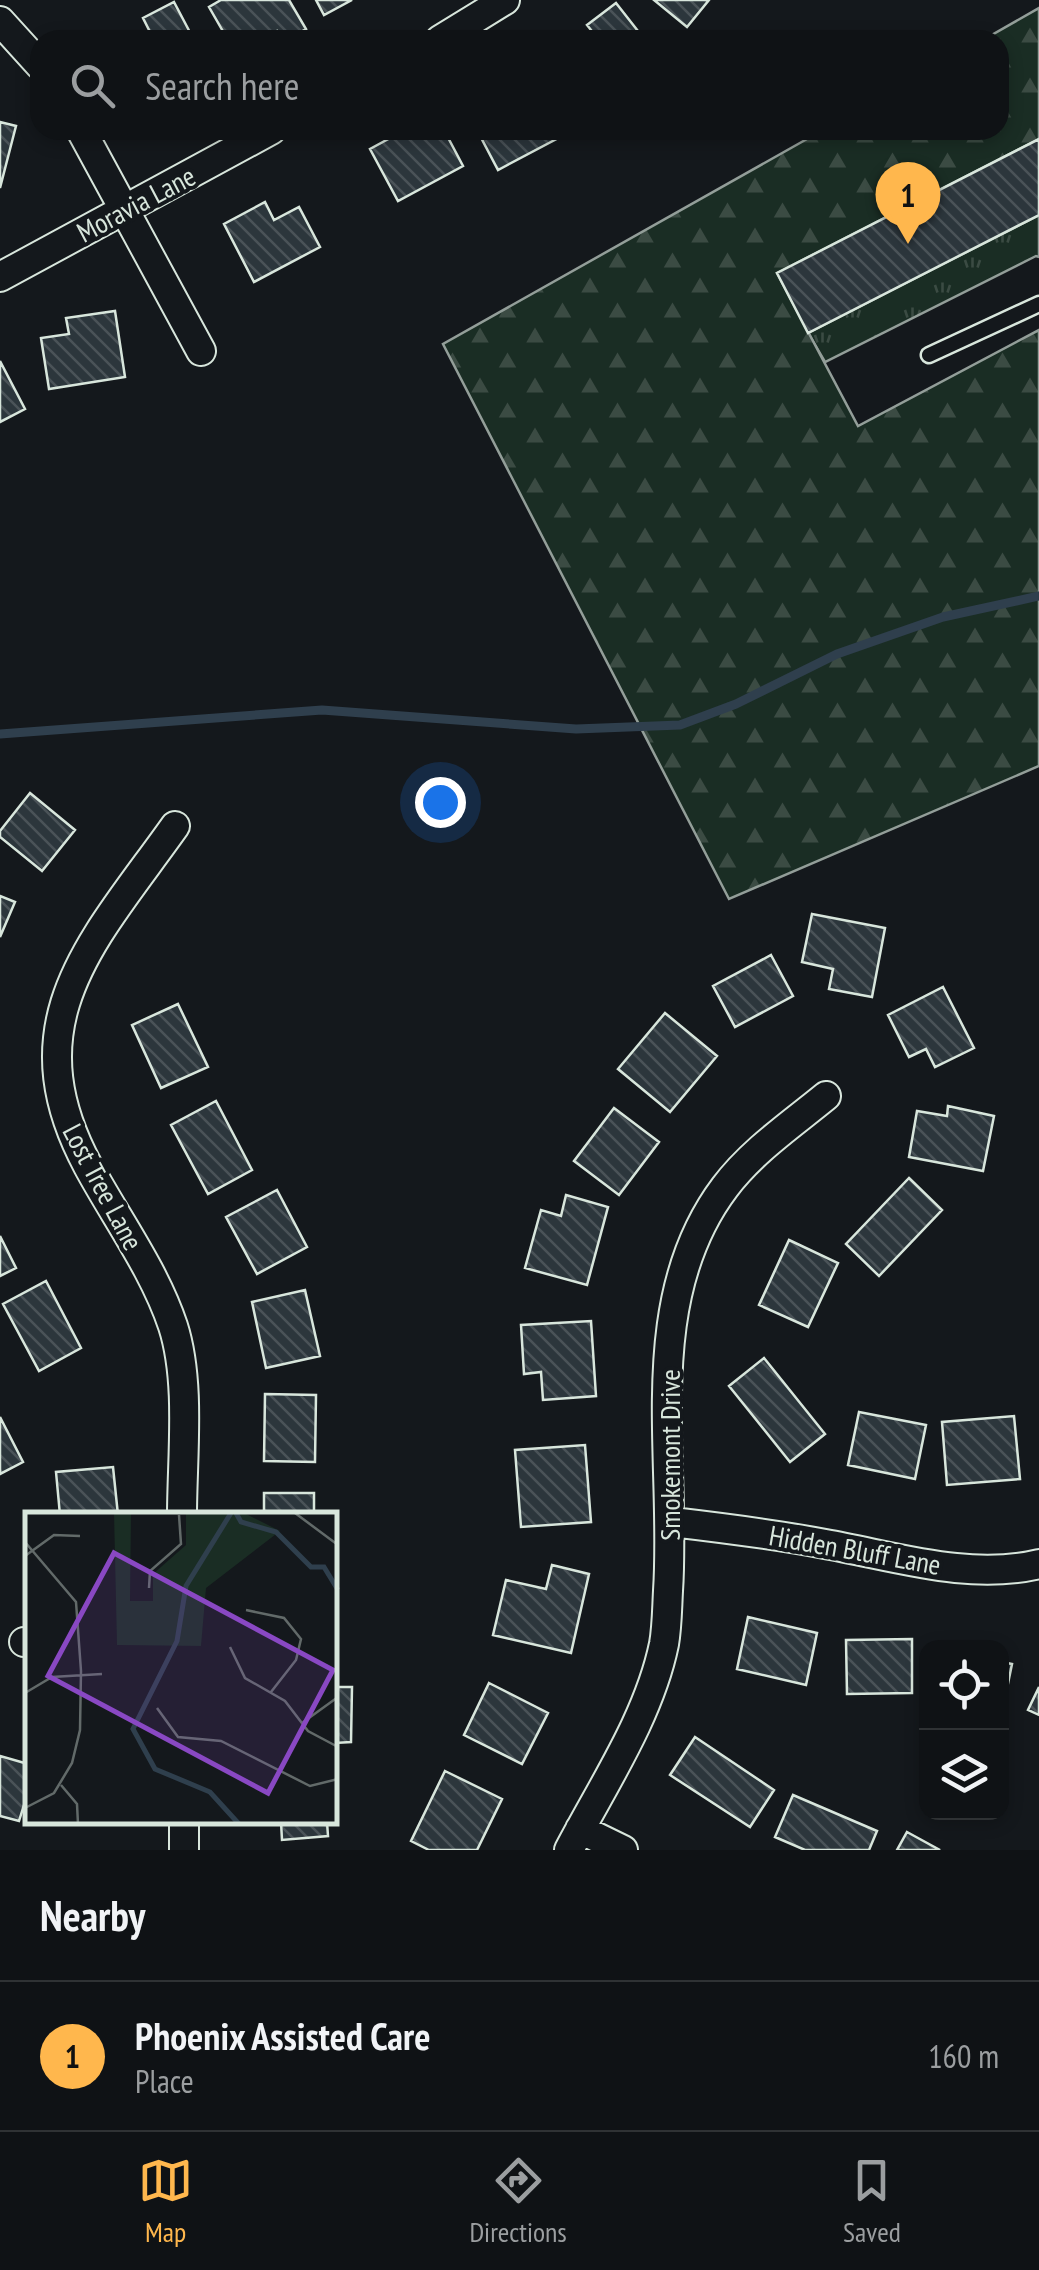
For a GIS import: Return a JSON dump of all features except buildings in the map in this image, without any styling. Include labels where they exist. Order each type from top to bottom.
[{"type":"street","points":[[456,30],[505,0]]},
{"type":"street","points":[[0,21],[30,54]]},
{"type":"street","points":[[86,140],[201,351]]},
{"type":"street","name":"Moravia Lane","points":[[0,277],[253,140]]},
{"type":"street","name":"Lost Tree Lane","points":[[175,826],[84,953],[57,1028],[56,1064],[61,1103],[72,1132],[158,1290],[173,1327],[182,1362],[182,1512]]},
{"type":"street","name":"Smokemont Drive","points":[[575,1839],[640,1713],[664,1642],[672,1522],[670,1329],[684,1265],[704,1217],[727,1184],[754,1155],[826,1096]]},
{"type":"street","name":"Hidden Bluff Lane","points":[[672,1522],[769,1533],[972,1571],[1016,1570],[1039,1564]]},
{"type":"street","points":[[575,1839],[623,1850]]},
{"type":"lane","points":[[929,355],[1039,304]]},
{"type":"green space","points":[[1039,8],[1039,139],[777,273],[858,426],[1039,330],[1039,766],[729,899],[443,344],[805,140],[1009,140],[1009,30],[1000,30]]},
{"type":"green space","points":[[1039,215],[1039,257],[825,362],[808,333]]},
{"type":"waterway","points":[[0,734],[322,710],[576,729],[680,725],[736,704],[837,654],[943,617],[1039,596]]},
{"type":"place","name":"Phoenix Assisted Care","points":[[908,244]]}]
